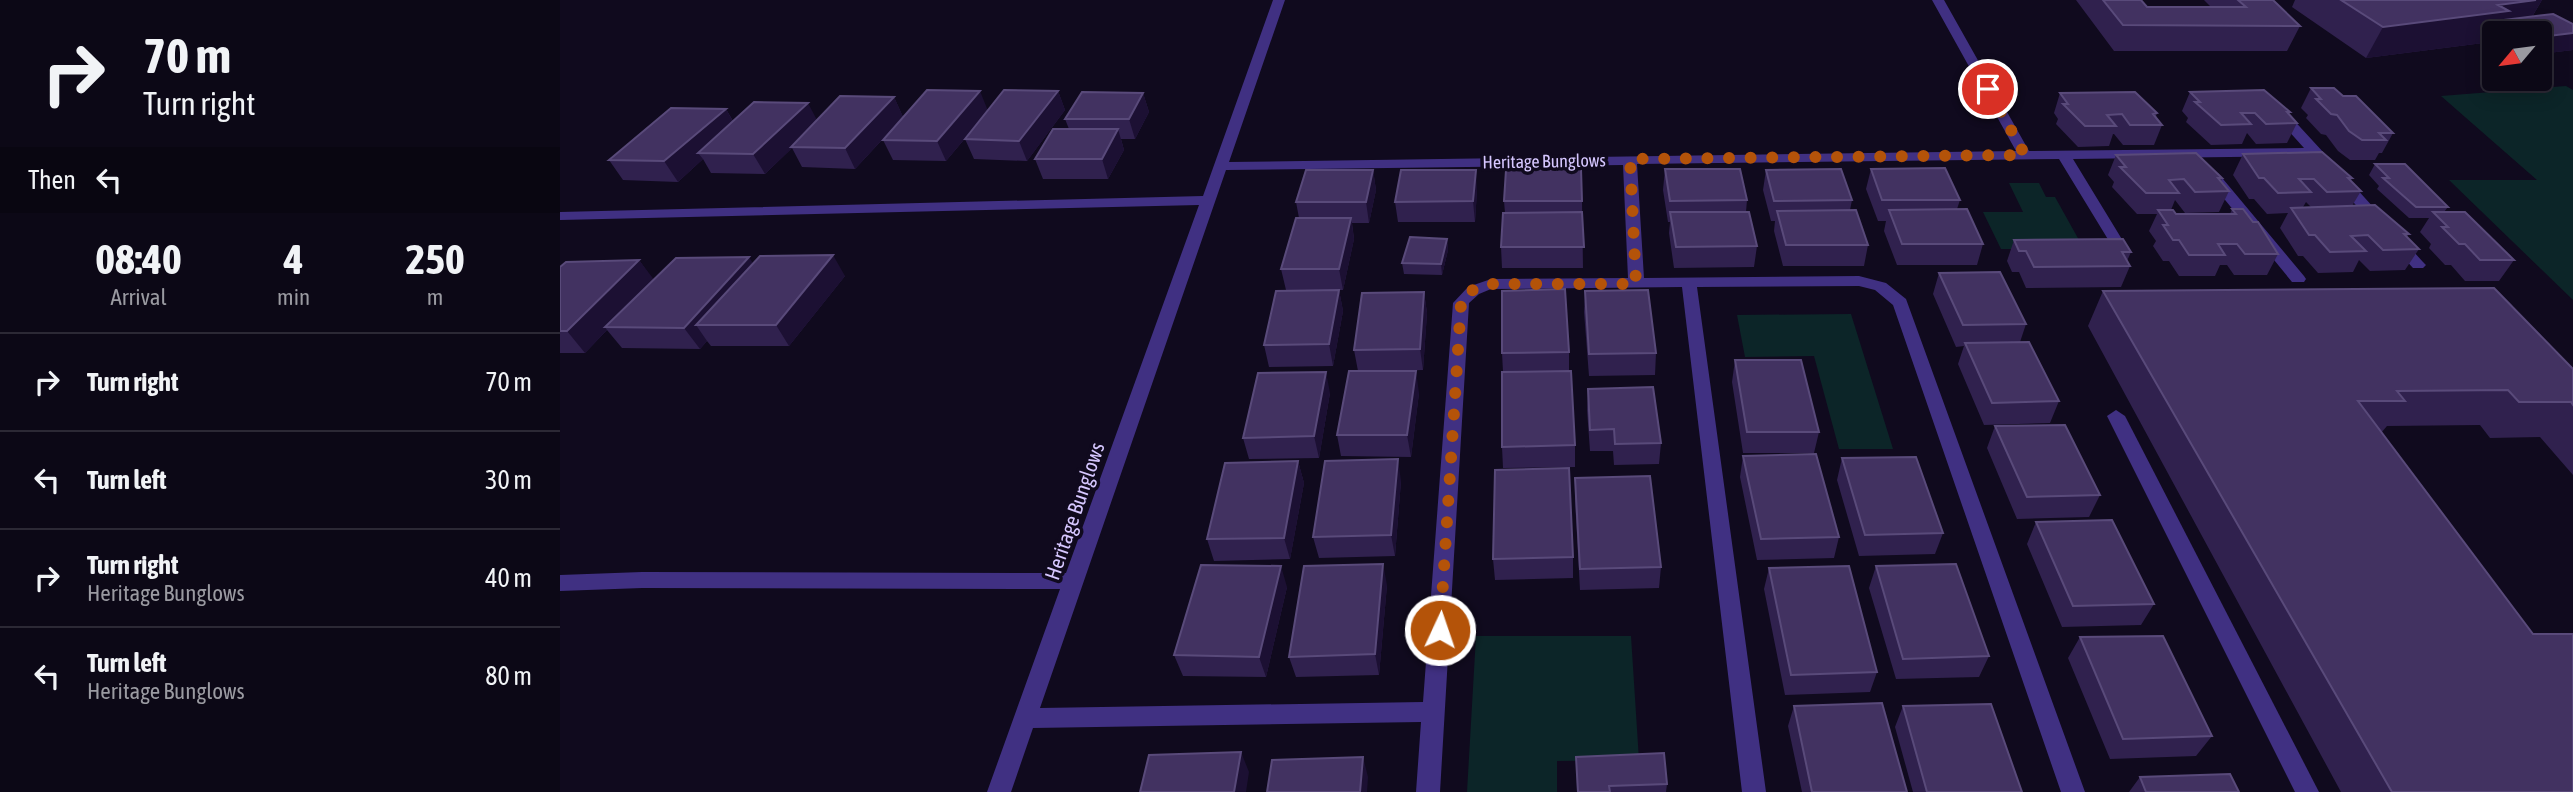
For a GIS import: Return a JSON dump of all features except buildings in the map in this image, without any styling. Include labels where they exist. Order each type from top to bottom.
[{"type":"street","name":"Heritage Bunglows","points":[[999,792],[1279,0]]},
{"type":"street","points":[[1938,0],[2025,155]]},
{"type":"street","points":[[2284,118],[2418,265]]},
{"type":"street","name":"Heritage Bunglows","points":[[1220,166],[2315,152]]},
{"type":"street","points":[[2195,153],[2298,279]]},
{"type":"street","points":[[2064,155],[2116,241]]},
{"type":"street","points":[[1630,159],[1636,284]]},
{"type":"street","points":[[560,216],[1208,200]]},
{"type":"street","points":[[1428,792],[1461,303],[1464,296],[1476,288],[1491,284],[1860,281],[1880,286],[1900,303],[2073,792]]},
{"type":"street","points":[[1689,284],[1754,792]]},
{"type":"street","points":[[2116,416],[2307,792]]},
{"type":"street","points":[[560,583],[642,580],[1074,581]]},
{"type":"street","points":[[1025,718],[1435,712]]},
{"type":"green space","points":[[2566,86],[2573,90],[2573,300],[2449,180],[2537,180],[2441,96],[2504,91],[2552,91],[2552,87]]},
{"type":"green space","points":[[2009,183],[2039,183],[2046,197],[2055,197],[2084,249],[2001,249],[1983,212],[2023,212]]},
{"type":"green space","points":[[1851,314],[1893,449],[1839,449],[1814,356],[1745,357],[1737,315]]},
{"type":"green space","points":[[1476,636],[1631,636],[1639,760],[1557,761],[1557,792],[1467,792]]},
{"type":"route","points":[[1440,630],[1461,303],[1464,296],[1476,288],[1491,284],[1636,284],[1630,159],[2025,155],[1988,89]]}]
